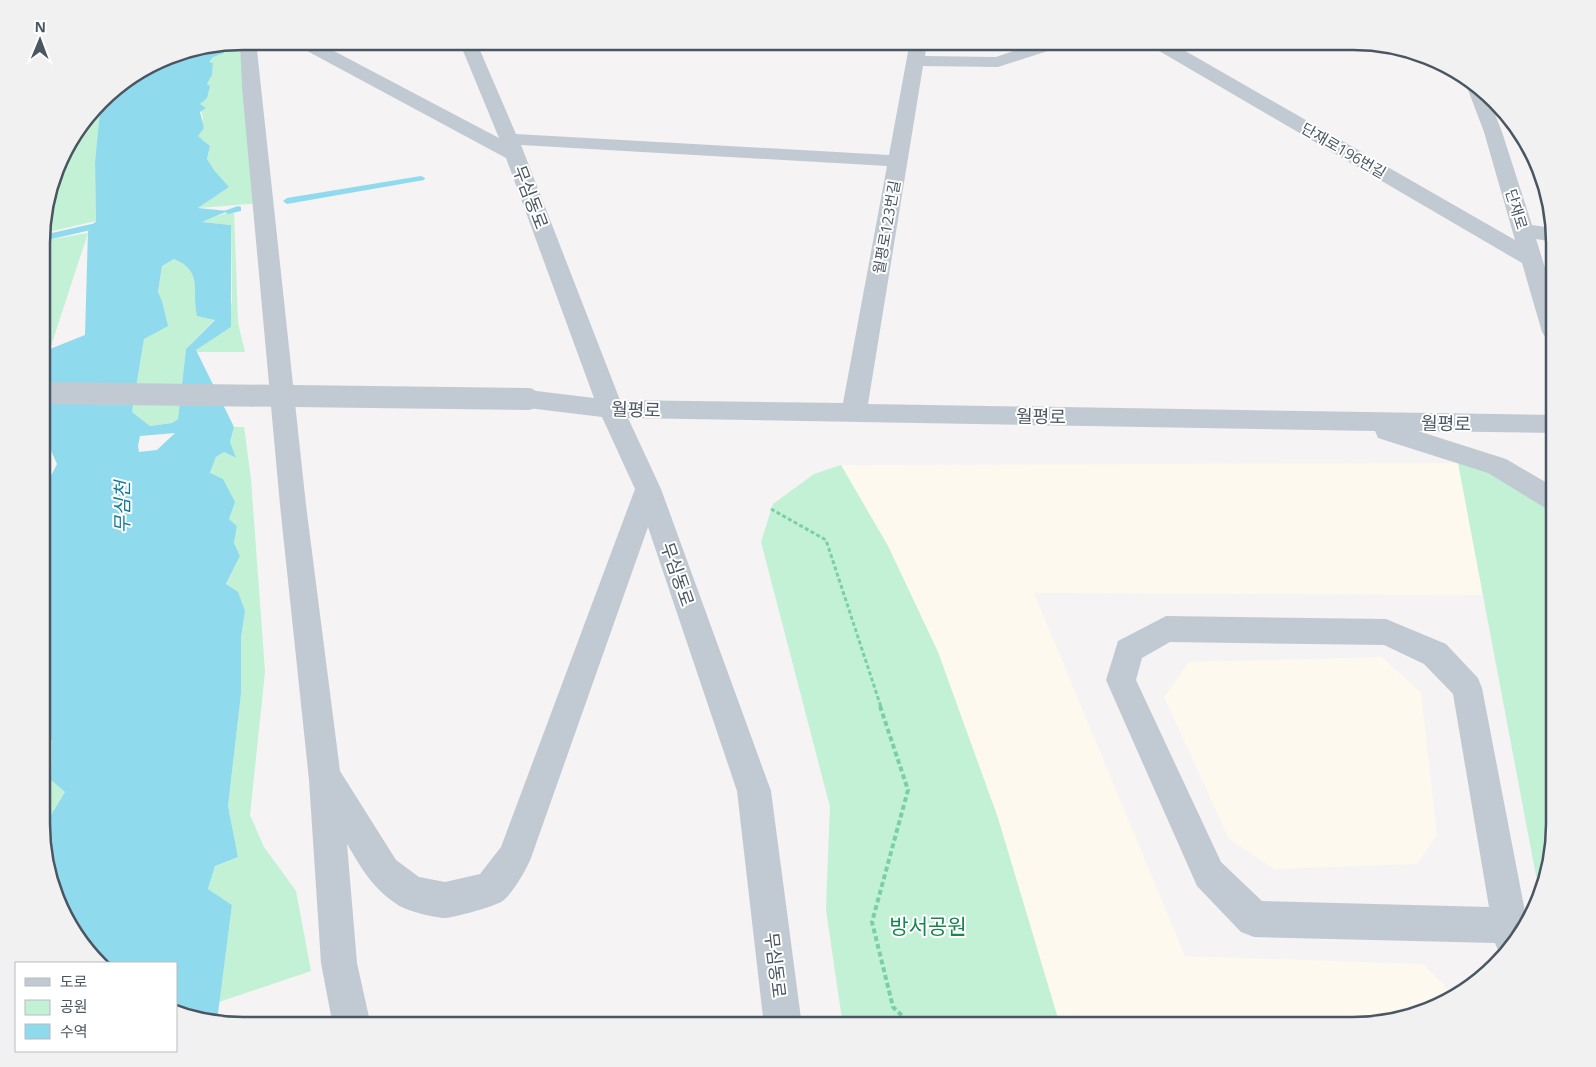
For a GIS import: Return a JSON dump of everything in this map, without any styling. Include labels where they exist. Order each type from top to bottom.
[{"type":"street","points":[[249,50],[293,505],[324,776],[340,963],[350,1017]]},
{"type":"street","points":[[320,50],[512,147]]},
{"type":"street","name":"무심동로","points":[[471,50],[512,147],[611,409],[648,489],[754,791],[783,1017]]},
{"type":"street","points":[[918,51],[998,62],[1033,50]]},
{"type":"street","name":"단재로196번길","points":[[1172,50],[1528,244]]},
{"type":"street","name":"월평로123번길","points":[[854,413],[918,51]]},
{"type":"street","name":"단재로","points":[[1480,98],[1493,132],[1546,305]]},
{"type":"street","name":"무심동로","points":[[512,147],[898,161]]},
{"type":"street","points":[[1546,238],[1528,244],[1546,265]]},
{"type":"street","name":"월평로","points":[[50,393],[528,399],[611,409],[1546,424]]},
{"type":"street","points":[[1357,421],[1497,466],[1546,495]]},
{"type":"street","points":[[324,776],[384,872],[411,893],[445,900],[490,889],[514,858],[648,489]]},
{"type":"street","points":[[1166,629],[1386,632],[1435,654],[1467,688],[1511,934],[1254,919],[1209,874],[1121,680],[1129,650],[1166,629]]},
{"type":"path","points":[[771,509],[826,540],[908,790],[872,922],[892,1007],[903,1017]]},
{"type":"shaded area","points":[[1458,463],[1483,595],[1034,593],[1185,956],[1423,964],[1450,991],[1415,1007],[1365,1017],[1058,1017],[998,818],[938,652],[888,546],[841,465]]},
{"type":"shaded area","points":[[1382,657],[1421,693],[1437,835],[1417,864],[1274,869],[1229,839],[1164,697],[1189,662]]},
{"type":"green space","points":[[248,50],[263,203],[198,208],[229,187],[207,159],[210,146],[198,136],[203,119],[200,105],[212,75],[213,63],[209,62],[216,52]]},
{"type":"green space","points":[[101,113],[95,162],[96,221],[50,231],[57,193],[65,169],[83,136]]},
{"type":"green space","points":[[234,210],[238,323],[245,352],[197,352],[196,349],[231,327],[230,309],[232,302],[231,225],[201,222]]},
{"type":"green space","points":[[88,233],[50,349],[50,243],[50,240]]},
{"type":"green space","points":[[174,259],[183,264],[193,276],[197,316],[215,319],[186,349],[178,419],[172,423],[150,426],[132,412],[144,339],[162,301],[158,293],[162,266]]},
{"type":"green space","points":[[234,427],[244,427],[251,479],[265,672],[250,815],[264,847],[296,891],[311,971],[219,1002],[232,905],[208,889],[215,866],[238,857],[228,806],[241,694],[241,638],[245,611],[226,585],[240,556],[234,543],[237,526],[229,519],[210,474],[216,457],[224,452],[235,458],[230,442]]},
{"type":"green space","points":[[1458,463],[1482,466],[1546,502],[1546,836],[1537,882]]},
{"type":"green space","name":"방서공원","points":[[841,465],[888,546],[938,652],[998,818],[1058,1017],[842,1017],[826,910],[830,807],[761,542],[773,504],[814,474]]},
{"type":"green space","points":[[50,740],[52,740],[51,780],[65,792],[50,817]]},
{"type":"water","name":"무심천","points":[[223,51],[224,53],[213,57],[209,62],[213,63],[212,75],[207,84],[210,86],[207,98],[200,104],[206,108],[200,112],[204,128],[198,136],[210,146],[207,159],[229,187],[198,208],[228,211],[202,222],[231,225],[231,327],[196,350],[234,427],[230,442],[236,458],[224,452],[216,457],[210,473],[223,479],[235,502],[229,519],[237,526],[234,543],[240,556],[226,584],[238,592],[245,611],[241,638],[241,694],[228,806],[238,857],[215,866],[208,889],[232,905],[218,1015],[178,1006],[178,962],[109,962],[98,951],[76,920],[65,898],[57,874],[50,836],[50,817],[65,792],[51,780],[50,478],[57,464],[50,448],[50,349],[85,335],[88,231],[96,221],[95,162],[100,114],[116,98],[147,76],[169,65],[181,60]],"holes":[[[174,259],[183,264],[193,276],[197,316],[215,320],[186,349],[178,419],[172,423],[150,426],[132,412],[144,339],[168,326],[158,292],[162,266]],[[175,433],[157,450],[139,452],[140,436]]]},
{"type":"waterway","points":[[287,201],[421,178]]},
{"type":"waterway","points":[[228,211],[238,209]]},
{"type":"waterway","points":[[50,236],[105,224]]}]
